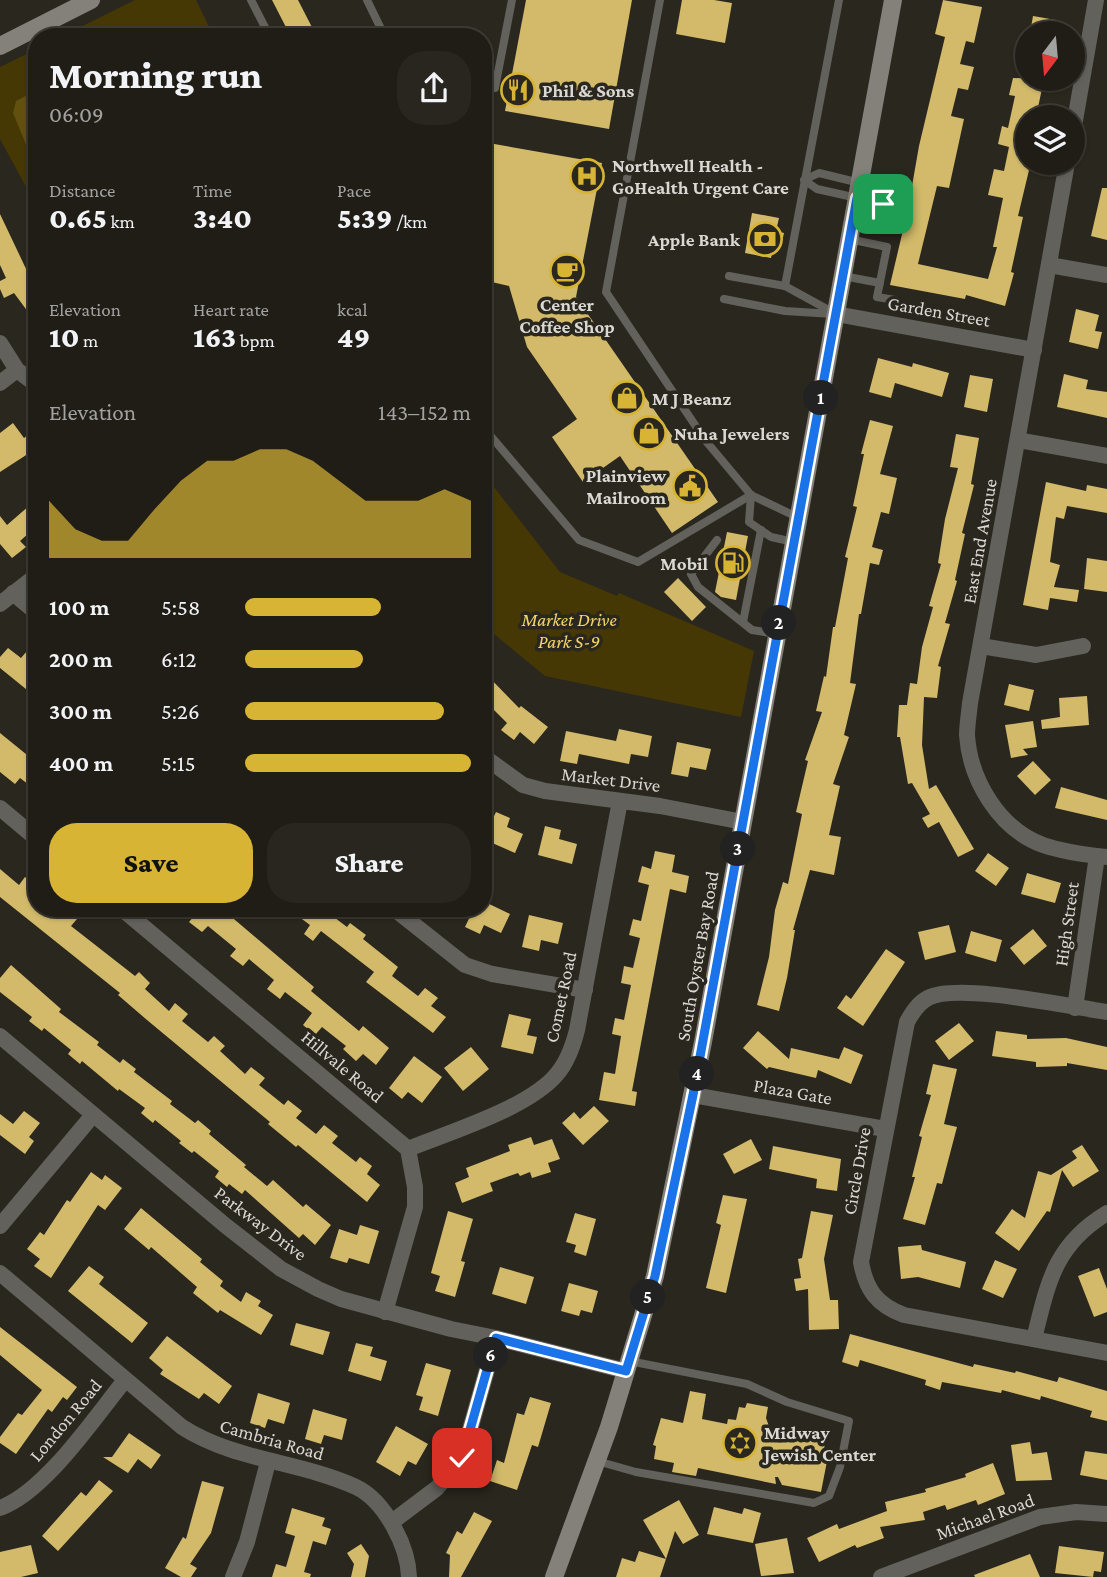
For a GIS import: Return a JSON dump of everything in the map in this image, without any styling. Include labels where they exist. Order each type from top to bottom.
[{"type":"main road","points":[[37,28],[91,0]]},
{"type":"main road","name":"South Oyster Bay Road","points":[[554,1577],[597,1461],[655,1276],[693,1095],[893,0]]},
{"type":"main road","points":[[0,47],[28,33]]},
{"type":"street","points":[[1078,105],[1096,0]]},
{"type":"street","name":"East End Avenue","points":[[1065,175],[970,703],[967,734],[972,763],[984,793],[1004,818],[1037,842],[1102,856]]},
{"type":"street","points":[[1049,265],[1107,275]]},
{"type":"street","name":"Garden Street","points":[[836,314],[1034,349]]},
{"type":"street","points":[[0,343],[17,370],[28,378]]},
{"type":"street","points":[[0,383],[17,370]]},
{"type":"street","points":[[1018,440],[1107,456]]},
{"type":"street","points":[[0,604],[28,582]]},
{"type":"street","points":[[13,593],[28,605]]},
{"type":"street","points":[[981,646],[1036,654],[1083,646]]},
{"type":"street","name":"Market Drive","points":[[492,763],[523,785],[583,798],[660,806],[743,822]]},
{"type":"street","name":"Comet Road","points":[[408,1149],[511,1106],[548,1084],[571,1052],[620,802]]},
{"type":"street","points":[[0,808],[28,831]]},
{"type":"street","name":"High Street","points":[[1075,1008],[1102,856]]},
{"type":"street","name":"Hillvale Road","points":[[132,917],[408,1149]]},
{"type":"street","points":[[404,917],[465,965],[492,974],[584,990]]},
{"type":"street","name":"Circle Drive","points":[[1107,1012],[958,991],[928,998],[914,1009],[907,1022],[861,1262],[870,1292],[886,1308],[904,1315],[1107,1353]]},
{"type":"street","name":"Parkway Drive","points":[[0,1036],[281,1269],[341,1299],[385,1312],[451,1329],[628,1366]]},
{"type":"street","name":"Plaza Gate","points":[[693,1095],[885,1129]]},
{"type":"street","points":[[0,1226],[93,1115]]},
{"type":"street","points":[[385,1312],[415,1207],[415,1186],[408,1149]]},
{"type":"street","points":[[1034,1339],[1048,1280],[1063,1250],[1085,1228],[1107,1213]]},
{"type":"street","name":"Cambria Road","points":[[0,1273],[125,1380],[202,1441],[362,1491],[393,1522],[405,1552],[409,1577]]},
{"type":"street","points":[[393,1522],[437,1488],[462,1458],[496,1338]]},
{"type":"street","name":"London Road","points":[[0,1508],[24,1496],[44,1479],[125,1380]]},
{"type":"street","points":[[233,1577],[247,1542],[268,1462]]},
{"type":"street","name":"Michael Road","points":[[881,1577],[1040,1517],[1076,1512],[1107,1514]]},
{"type":"lane","points":[[251,0],[265,28]]},
{"type":"lane","points":[[367,0],[381,28]]},
{"type":"lane","points":[[492,88],[495,88],[512,0]]},
{"type":"lane","points":[[660,0],[606,292],[705,440],[751,495],[799,518]]},
{"type":"lane","points":[[785,286],[839,0]]},
{"type":"lane","points":[[804,180],[820,173],[902,208]]},
{"type":"lane","points":[[804,180],[817,190],[858,191]]},
{"type":"lane","points":[[849,239],[887,247],[877,297],[895,300]]},
{"type":"lane","points":[[729,276],[785,286],[836,314]]},
{"type":"lane","points":[[843,276],[880,283]]},
{"type":"lane","points":[[724,299],[785,310],[836,314]]},
{"type":"lane","points":[[492,438],[579,540],[638,562],[751,495]]},
{"type":"lane","points":[[751,495],[749,522],[771,537],[794,542]]},
{"type":"lane","points":[[743,622],[761,530]]},
{"type":"lane","points":[[718,540],[691,574],[698,587],[752,630],[777,634]]},
{"type":"lane","points":[[597,1461],[636,1472],[814,1503],[829,1496],[840,1467],[849,1421],[787,1402],[747,1384],[628,1366]]},
{"type":"green space","points":[[135,0],[196,0],[210,28],[79,28]]},
{"type":"green space","points":[[28,53],[28,190],[0,139],[0,67]]},
{"type":"green space","name":"Market Drive Park S-9","points":[[492,485],[560,572],[617,596],[619,593],[754,651],[741,717],[545,676],[492,632]]},
{"type":"shaded area","points":[[28,95],[28,149],[13,113],[16,101]]},
{"type":"building","points":[[272,0],[298,0],[312,28],[286,28]]},
{"type":"building","points":[[526,0],[632,0],[609,129],[505,111]]},
{"type":"building","points":[[682,0],[732,3],[725,43],[676,34]]},
{"type":"building","points":[[943,0],[982,7],[974,43],[966,41],[960,64],[974,67],[968,90],[958,88],[951,116],[964,119],[949,188],[937,186],[918,264],[988,279],[997,247],[993,247],[1003,198],[988,195],[994,169],[1004,171],[1009,147],[998,144],[1002,126],[1008,128],[1015,96],[1009,95],[1013,78],[1015,91],[1041,91],[1039,105],[1015,105],[1015,175],[1028,175],[1018,216],[1023,217],[1011,272],[1014,273],[1005,306],[966,295],[965,299],[890,285],[945,37],[935,34]]},
{"type":"building","points":[[1033,16],[1056,20],[1056,21],[1032,21]]},
{"type":"building","points":[[492,144],[602,163],[576,297],[718,502],[672,533],[620,456],[583,482],[552,437],[577,419],[527,347],[509,286],[492,282]]},
{"type":"building","points":[[1102,188],[1107,188],[1107,240],[1091,236]]},
{"type":"building","name":"Apple Bank","points":[[752,213],[779,218],[776,231],[784,233],[781,246],[774,244],[771,258],[745,253]]},
{"type":"building","points":[[0,214],[28,273],[28,312],[14,293],[4,298],[0,281],[6,278],[0,265]]},
{"type":"building","points":[[1076,309],[1099,315],[1095,331],[1102,332],[1098,349],[1069,342]]},
{"type":"building","points":[[878,358],[912,367],[913,363],[949,373],[942,397],[895,383],[891,398],[869,392]]},
{"type":"building","points":[[1064,374],[1088,380],[1086,389],[1107,392],[1107,418],[1057,407]]},
{"type":"building","points":[[970,375],[993,379],[987,412],[964,407]]},
{"type":"building","points":[[870,420],[893,426],[880,474],[897,478],[889,514],[881,512],[872,547],[883,550],[879,565],[870,563],[859,614],[850,683],[856,684],[844,735],[849,737],[833,784],[840,786],[829,835],[841,837],[834,875],[810,870],[793,930],[787,978],[779,1011],[757,1005],[769,957],[775,910],[783,882],[788,884],[802,814],[796,812],[808,761],[805,760],[822,712],[816,711],[824,676],[826,677],[833,627],[848,558],[845,557],[857,507],[853,506],[864,454],[861,454]]},
{"type":"building","points":[[13,423],[24,438],[28,435],[28,454],[0,472],[0,433]]},
{"type":"building","points":[[956,434],[979,438],[971,484],[974,485],[962,533],[965,534],[955,580],[957,581],[945,623],[950,624],[938,666],[941,667],[937,698],[924,697],[922,745],[929,789],[936,785],[974,849],[958,857],[939,822],[928,828],[922,818],[930,814],[912,783],[908,784],[900,737],[897,737],[899,705],[907,705],[910,683],[917,684],[922,647],[933,607],[929,606],[941,564],[938,563],[945,519],[958,468],[950,467]]},
{"type":"building","points":[[1046,482],[1086,491],[1087,485],[1107,489],[1107,513],[1067,506],[1064,519],[1056,517],[1050,562],[1060,565],[1054,587],[1079,590],[1077,602],[1050,598],[1048,610],[1023,605]]},
{"type":"building","points":[[28,507],[28,534],[20,541],[26,547],[12,558],[0,544],[0,516],[7,525]]},
{"type":"building","points":[[727,532],[748,536],[736,600],[721,597],[715,592]]},
{"type":"building","points":[[1087,558],[1107,561],[1107,592],[1084,589]]},
{"type":"building","points":[[678,578],[706,607],[692,621],[664,592]]},
{"type":"building","points":[[8,648],[21,658],[28,652],[28,691],[0,668],[0,657]]},
{"type":"building","points":[[492,680],[519,708],[521,706],[548,727],[534,744],[520,732],[514,740],[501,730],[507,723],[492,708]]},
{"type":"building","points":[[1009,684],[1034,690],[1029,711],[1004,705]]},
{"type":"building","points":[[1087,696],[1089,725],[1042,729],[1041,720],[1060,717],[1059,698]]},
{"type":"building","points":[[1033,721],[1037,747],[1023,749],[1028,755],[1011,758],[1005,725]]},
{"type":"building","points":[[619,729],[652,736],[648,757],[631,754],[629,764],[579,754],[577,764],[560,761],[566,731],[616,741]]},
{"type":"building","points":[[0,733],[28,756],[28,784],[20,778],[15,784],[0,772]]},
{"type":"building","points":[[677,742],[711,749],[706,770],[690,767],[688,777],[671,774]]},
{"type":"building","points":[[1033,761],[1051,780],[1035,795],[1017,776]]},
{"type":"building","points":[[1061,787],[1107,800],[1107,820],[1055,808]]},
{"type":"building","points":[[496,812],[510,818],[507,827],[523,834],[515,853],[492,843],[492,820]]},
{"type":"building","points":[[545,826],[561,830],[559,839],[577,844],[572,864],[538,855]]},
{"type":"building","points":[[655,851],[675,855],[672,872],[689,876],[686,893],[670,889],[632,1091],[637,1092],[635,1106],[599,1100],[604,1072],[615,1074],[621,1036],[612,1034],[615,1018],[624,1020],[631,985],[621,983],[624,966],[633,968],[640,938],[629,935],[633,919],[641,921],[649,885],[638,882],[642,866],[651,869]]},
{"type":"building","points":[[988,853],[1009,868],[996,886],[975,871]]},
{"type":"building","points":[[0,869],[19,885],[25,877],[28,879],[28,917],[77,919],[71,926],[135,976],[139,972],[150,983],[145,989],[169,1011],[175,1003],[188,1014],[182,1021],[208,1042],[214,1036],[225,1046],[220,1051],[245,1074],[251,1067],[265,1078],[259,1085],[284,1105],[288,1100],[302,1111],[296,1118],[316,1134],[324,1125],[338,1136],[332,1143],[356,1162],[360,1157],[372,1166],[367,1174],[380,1185],[367,1202],[268,1124],[270,1122],[118,995],[120,993],[0,897]]},
{"type":"building","points":[[1027,873],[1061,883],[1055,903],[1021,894]]},
{"type":"building","points":[[492,905],[510,914],[501,933],[484,925],[480,934],[465,927],[470,917],[492,917]]},
{"type":"building","points":[[529,915],[563,923],[558,944],[541,940],[539,951],[522,947]]},
{"type":"building","points":[[193,917],[232,917],[314,987],[311,991],[359,1031],[363,1026],[389,1048],[376,1065],[363,1054],[356,1061],[343,1049],[346,1046],[322,1027],[315,1035],[303,1025],[312,1013],[285,992],[280,999],[267,989],[274,980],[249,959],[243,966],[230,956],[236,949],[208,926],[202,932],[189,922]]},
{"type":"building","points":[[299,917],[334,917],[347,927],[350,923],[366,935],[363,939],[398,967],[392,976],[418,996],[425,988],[438,998],[431,1006],[446,1017],[433,1033],[366,982],[374,972],[321,931],[313,941],[304,934],[310,925]]},
{"type":"building","points":[[949,925],[956,952],[925,960],[918,932]]},
{"type":"building","points":[[1033,929],[1047,946],[1024,965],[1010,948]]},
{"type":"building","points":[[971,931],[1002,940],[996,962],[965,953]]},
{"type":"building","points":[[886,949],[905,962],[863,1026],[837,1008],[846,995],[851,999]]},
{"type":"building","points":[[11,965],[61,1009],[59,1012],[99,1042],[97,1045],[120,1063],[123,1059],[136,1069],[134,1072],[172,1101],[170,1104],[195,1123],[198,1120],[211,1131],[209,1134],[267,1186],[273,1180],[303,1207],[306,1204],[331,1225],[315,1245],[303,1234],[299,1238],[245,1190],[242,1194],[229,1184],[227,1187],[215,1177],[219,1171],[179,1143],[181,1141],[155,1120],[153,1123],[141,1113],[145,1108],[119,1089],[118,1091],[82,1061],[80,1064],[68,1054],[71,1050],[44,1028],[42,1031],[29,1021],[32,1017],[0,992],[0,978]]},
{"type":"building","points":[[509,1014],[531,1019],[527,1035],[537,1037],[533,1054],[501,1047]]},
{"type":"building","points":[[959,1023],[974,1041],[949,1060],[935,1041]]},
{"type":"building","points":[[758,1031],[789,1059],[791,1048],[839,1059],[844,1047],[863,1055],[851,1084],[818,1070],[816,1078],[769,1067],[767,1069],[743,1048]]},
{"type":"building","points":[[996,1031],[1027,1035],[1027,1039],[1066,1038],[1107,1047],[1107,1070],[1067,1063],[1067,1066],[1036,1067],[1036,1062],[992,1056]]},
{"type":"building","points":[[471,1047],[489,1069],[463,1091],[444,1068]]},
{"type":"building","points":[[414,1056],[442,1077],[422,1103],[408,1092],[402,1099],[389,1088]]},
{"type":"building","points":[[933,1064],[957,1069],[944,1124],[957,1127],[942,1184],[937,1183],[925,1225],[903,1219],[915,1177],[912,1177],[922,1137],[919,1136],[931,1095],[926,1094]]},
{"type":"building","points":[[594,1106],[609,1121],[583,1145],[562,1123],[574,1112],[580,1119]]},
{"type":"building","points":[[24,1111],[40,1123],[29,1137],[34,1141],[25,1154],[0,1135],[0,1114],[13,1124]]},
{"type":"building","points":[[531,1137],[534,1145],[552,1139],[560,1159],[548,1163],[551,1172],[532,1178],[530,1172],[520,1176],[518,1173],[490,1183],[493,1191],[462,1203],[455,1183],[469,1177],[466,1168],[510,1151],[508,1145]]},
{"type":"building","points":[[751,1139],[762,1160],[734,1174],[723,1154]]},
{"type":"building","points":[[1082,1145],[1099,1171],[1073,1187],[1062,1170],[1050,1212],[1047,1211],[1019,1251],[995,1233],[1012,1209],[1025,1218],[1038,1171],[1051,1175],[1077,1158],[1072,1151]]},
{"type":"building","points":[[773,1146],[841,1159],[837,1191],[816,1188],[817,1179],[769,1169]]},
{"type":"building","points":[[91,1172],[102,1180],[105,1175],[122,1188],[105,1210],[98,1205],[51,1278],[34,1266],[40,1259],[27,1249],[40,1232],[44,1235],[67,1200],[70,1202]]},
{"type":"building","points":[[723,1195],[747,1199],[726,1293],[706,1288],[721,1225],[716,1223]]},
{"type":"building","points":[[141,1208],[202,1259],[200,1262],[223,1281],[220,1286],[241,1302],[246,1292],[261,1301],[258,1306],[273,1315],[261,1335],[220,1310],[218,1313],[193,1293],[197,1287],[151,1247],[149,1250],[124,1229]]},
{"type":"building","points":[[448,1211],[473,1219],[461,1261],[465,1262],[455,1297],[435,1291],[440,1276],[431,1273]]},
{"type":"building","points":[[811,1211],[833,1215],[824,1259],[830,1300],[838,1300],[839,1329],[809,1330],[808,1289],[796,1291],[794,1279],[801,1278],[798,1259],[802,1258]]},
{"type":"building","points":[[575,1213],[596,1219],[586,1256],[574,1252],[576,1245],[566,1242]]},
{"type":"building","points":[[360,1225],[379,1231],[369,1264],[349,1258],[347,1263],[330,1258],[339,1229],[357,1235]]},
{"type":"building","points":[[921,1245],[922,1250],[966,1262],[960,1288],[918,1277],[901,1279],[898,1247]]},
{"type":"building","points":[[995,1260],[1017,1269],[1003,1298],[982,1289]]},
{"type":"building","points":[[89,1266],[104,1277],[99,1284],[148,1323],[132,1343],[68,1291]]},
{"type":"building","points":[[500,1267],[534,1277],[526,1304],[492,1294]]},
{"type":"building","points":[[1099,1268],[1107,1289],[1107,1312],[1094,1317],[1078,1276]]},
{"type":"building","points":[[569,1283],[598,1291],[592,1313],[581,1310],[579,1316],[561,1311]]},
{"type":"building","points":[[296,1323],[330,1332],[323,1355],[290,1345]]},
{"type":"building","points":[[0,1327],[77,1387],[67,1400],[63,1397],[52,1412],[48,1409],[16,1454],[0,1443],[0,1437],[18,1413],[22,1415],[42,1390],[0,1355]]},
{"type":"building","points":[[850,1334],[973,1367],[974,1364],[1015,1373],[1016,1371],[1057,1382],[1059,1377],[1107,1391],[1107,1421],[1090,1417],[1092,1411],[1041,1396],[1040,1400],[1002,1390],[1001,1393],[942,1382],[940,1390],[925,1385],[926,1380],[860,1360],[858,1367],[842,1362]]},
{"type":"building","points":[[167,1336],[232,1386],[219,1404],[204,1393],[199,1399],[160,1374],[163,1370],[149,1358]]},
{"type":"building","points":[[356,1343],[373,1347],[370,1356],[387,1361],[381,1381],[348,1371]]},
{"type":"building","points":[[426,1363],[451,1370],[438,1416],[419,1410],[423,1397],[416,1395]]},
{"type":"building","name":"Midway Jewish Center","points":[[690,1391],[706,1394],[702,1419],[727,1424],[728,1419],[736,1420],[739,1407],[745,1408],[747,1403],[768,1407],[766,1418],[770,1429],[825,1443],[824,1450],[829,1451],[821,1492],[782,1485],[778,1477],[775,1477],[776,1484],[698,1468],[696,1476],[672,1472],[674,1463],[654,1459],[656,1446],[653,1445],[661,1418],[683,1423]]},
{"type":"building","points":[[258,1393],[290,1403],[284,1424],[268,1419],[265,1428],[250,1423]]},
{"type":"building","points":[[530,1397],[551,1403],[538,1447],[532,1445],[517,1490],[490,1481],[497,1460],[504,1463],[517,1413],[524,1415]]},
{"type":"building","points":[[313,1409],[347,1419],[342,1440],[324,1435],[321,1444],[305,1439]]},
{"type":"building","points":[[396,1426],[428,1444],[416,1465],[408,1461],[400,1476],[376,1462]]},
{"type":"building","points":[[129,1433],[161,1455],[151,1469],[138,1459],[128,1473],[103,1457],[112,1457]]},
{"type":"building","points":[[1030,1442],[1032,1454],[1047,1452],[1052,1480],[1016,1481],[1011,1445]]},
{"type":"building","points":[[1085,1451],[1107,1454],[1107,1480],[1080,1475]]},
{"type":"building","points":[[993,1463],[1005,1494],[978,1505],[976,1500],[947,1510],[945,1505],[923,1512],[925,1520],[880,1527],[884,1538],[857,1548],[855,1545],[819,1562],[807,1538],[837,1524],[839,1529],[887,1511],[885,1502],[926,1492],[925,1489],[966,1477],[965,1474]]},
{"type":"building","points":[[99,1480],[113,1491],[58,1551],[42,1536],[81,1492],[86,1496]]},
{"type":"building","points":[[202,1481],[224,1487],[211,1533],[190,1564],[197,1568],[191,1577],[181,1577],[165,1568],[183,1537],[186,1539]]},
{"type":"building","points":[[679,1500],[699,1535],[683,1544],[675,1531],[666,1559],[643,1520]]},
{"type":"building","points":[[714,1507],[742,1514],[744,1508],[761,1513],[753,1543],[707,1534]]},
{"type":"building","points":[[292,1508],[325,1518],[322,1526],[331,1529],[326,1545],[313,1541],[304,1572],[311,1574],[310,1577],[272,1577],[276,1564],[286,1567],[295,1536],[285,1533]]},
{"type":"building","points":[[474,1512],[492,1521],[461,1577],[449,1577],[450,1555],[446,1553],[457,1531],[462,1534]]},
{"type":"building","points":[[787,1538],[794,1573],[761,1576],[755,1544]]},
{"type":"building","points":[[361,1544],[369,1556],[365,1577],[351,1577],[354,1564],[347,1553]]},
{"type":"building","points":[[31,1545],[38,1573],[21,1577],[0,1577],[0,1552]]},
{"type":"building","points":[[1059,1546],[1104,1552],[1101,1572],[1094,1571],[1093,1577],[1055,1573]]},
{"type":"building","points":[[639,1551],[666,1559],[660,1577],[616,1577],[622,1558],[635,1562]]},
{"type":"building","points":[[1030,1554],[1040,1577],[974,1575]]},
{"type":"place","name":"Phil & Sons","points":[[518,90]]},
{"type":"place","name":"Northwell Health - GoHealth Urgent Care","points":[[587,176]]},
{"type":"place","name":"Apple Bank","points":[[765,239]]},
{"type":"place","name":"Center Coffee Shop","points":[[567,271]]},
{"type":"place","name":"M J Beanz","points":[[627,398]]},
{"type":"place","name":"Nuha Jewelers","points":[[649,433]]},
{"type":"place","name":"Plainview Mailroom","points":[[690,486]]},
{"type":"place","name":"Mobil","points":[[733,563]]},
{"type":"place","name":"Midway Jewish Center","points":[[740,1443]]},
{"type":"route","points":[[462,1458],[496,1338],[626,1371],[655,1276],[693,1095],[857,198],[883,204]]}]
